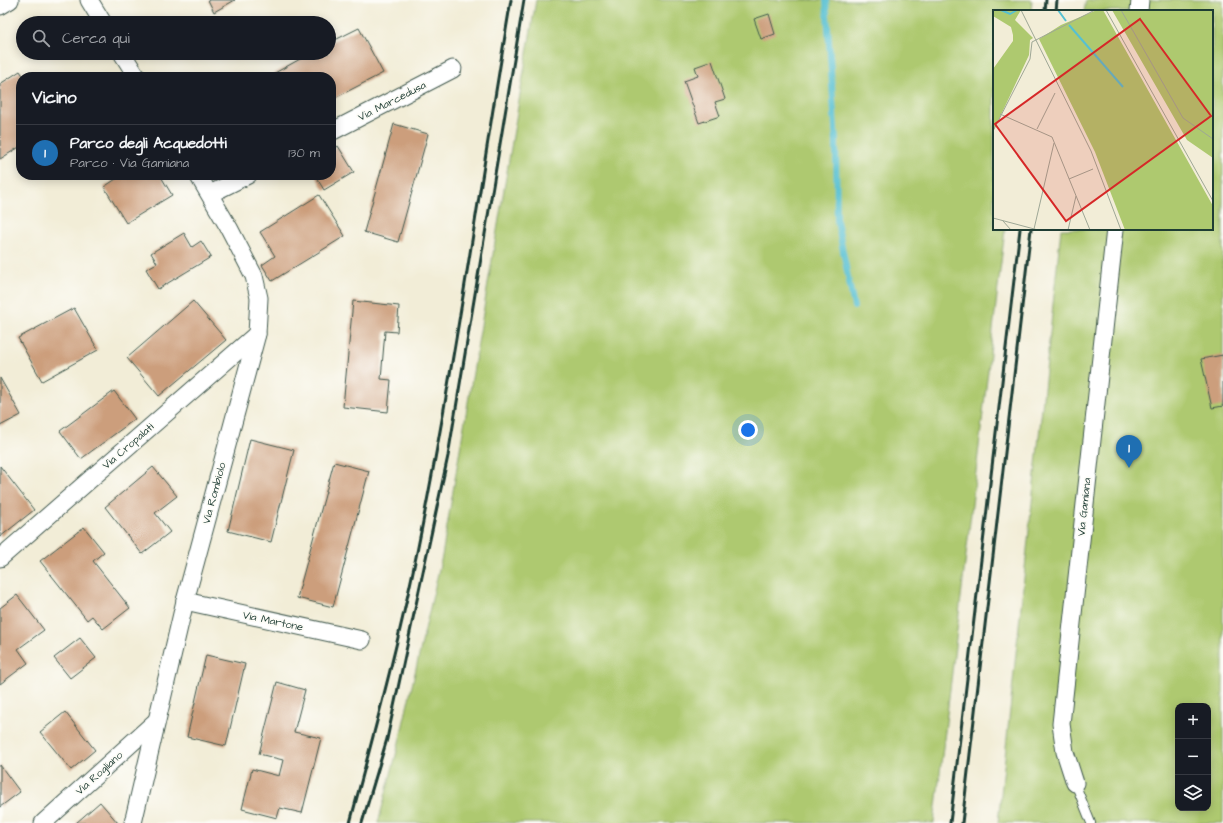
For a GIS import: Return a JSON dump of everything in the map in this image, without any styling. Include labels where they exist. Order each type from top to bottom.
[{"type":"street","points":[[0,6],[10,0]]},
{"type":"street","points":[[89,0],[99,16]]},
{"type":"street","points":[[1139,10],[1140,0]]},
{"type":"street","points":[[126,60],[134,72]]},
{"type":"street","name":"Via Marcedusa","points":[[336,129],[453,69]]},
{"type":"street","name":"Via Rombiolo","points":[[133,823],[155,722],[185,601],[257,334],[260,312],[258,287],[248,265],[201,180]]},
{"type":"street","points":[[210,194],[238,180]]},
{"type":"street","name":"Via Gamiana","points":[[1075,783],[1065,752],[1061,724],[1115,230]]},
{"type":"street","name":"Via Cropalati","points":[[0,558],[257,334]]},
{"type":"street","name":"Via Martone","points":[[185,601],[362,640]]},
{"type":"street","name":"Via Rogliano","points":[[43,823],[155,722]]},
{"type":"lane","points":[[1075,783],[1092,823]]},
{"type":"green space","points":[[536,0],[1032,0],[1031,10],[993,10],[993,230],[1005,230],[934,823],[378,823],[396,755],[442,556]]},
{"type":"green space","points":[[1086,0],[1223,0],[1223,823],[998,823],[1061,230],[1213,230],[1213,10],[1084,10]]},
{"type":"building","points":[[208,0],[235,0],[214,12]]},
{"type":"building","points":[[769,14],[775,34],[761,39],[754,19]]},
{"type":"building","points":[[359,28],[383,73],[336,97],[336,72],[277,72],[298,60],[336,60],[336,40]]},
{"type":"building","points":[[712,61],[725,99],[715,102],[720,116],[699,123],[684,81],[698,76],[695,67]]},
{"type":"building","points":[[16,74],[16,149],[0,159],[0,84]]},
{"type":"building","points":[[394,124],[428,134],[398,242],[364,232]]},
{"type":"building","points":[[338,146],[354,172],[324,190],[318,180],[336,180],[336,147]]},
{"type":"building","points":[[114,180],[163,180],[172,195],[126,223],[104,187]]},
{"type":"building","points":[[319,195],[345,236],[272,281],[262,265],[275,256],[260,232]]},
{"type":"building","points":[[184,233],[192,247],[201,241],[211,257],[158,289],[146,269],[157,263],[151,253]]},
{"type":"building","points":[[193,301],[226,340],[159,396],[127,358]]},
{"type":"building","points":[[353,301],[399,306],[397,332],[385,331],[381,379],[391,380],[388,412],[343,407]]},
{"type":"building","points":[[74,308],[98,350],[42,381],[18,338]]},
{"type":"building","points":[[1223,355],[1223,406],[1212,408],[1201,359]]},
{"type":"building","points":[[0,378],[21,415],[0,426]]},
{"type":"building","points":[[114,391],[135,419],[81,459],[60,431]]},
{"type":"building","points":[[250,439],[294,450],[271,542],[228,531]]},
{"type":"building","points":[[334,462],[369,471],[333,607],[297,598]]},
{"type":"building","points":[[0,466],[34,510],[0,537]]},
{"type":"building","points":[[153,467],[177,496],[155,513],[170,532],[142,554],[105,507]]},
{"type":"building","points":[[84,527],[104,552],[93,561],[130,608],[103,629],[92,616],[87,620],[40,561]]},
{"type":"building","points":[[17,595],[44,630],[18,649],[28,663],[0,684],[0,608]]},
{"type":"building","points":[[80,638],[96,658],[70,678],[54,658]]},
{"type":"building","points":[[206,655],[245,664],[226,746],[187,737]]},
{"type":"building","points":[[277,682],[305,690],[294,732],[321,738],[302,813],[280,808],[277,818],[242,809],[252,769],[279,776],[283,760],[259,754]]},
{"type":"building","points":[[65,712],[95,750],[71,770],[40,732]]},
{"type":"building","points":[[0,765],[20,792],[0,807]]},
{"type":"building","points":[[100,802],[118,823],[76,823]]},
{"type":"waterway","points":[[826,0],[836,141],[837,221],[854,307]]},
{"type":"railway","points":[[350,823],[379,714],[414,569],[446,400],[511,0]]},
{"type":"railway","points":[[362,823],[387,739],[448,456],[524,0]]},
{"type":"railway","points":[[1045,10],[1046,0]]},
{"type":"railway","points":[[1056,10],[1057,0]]},
{"type":"railway","points":[[950,823],[1020,230]]},
{"type":"railway","points":[[962,823],[1031,230]]},
{"type":"place","name":"Parco degli Acquedotti","points":[[1129,468]]}]
